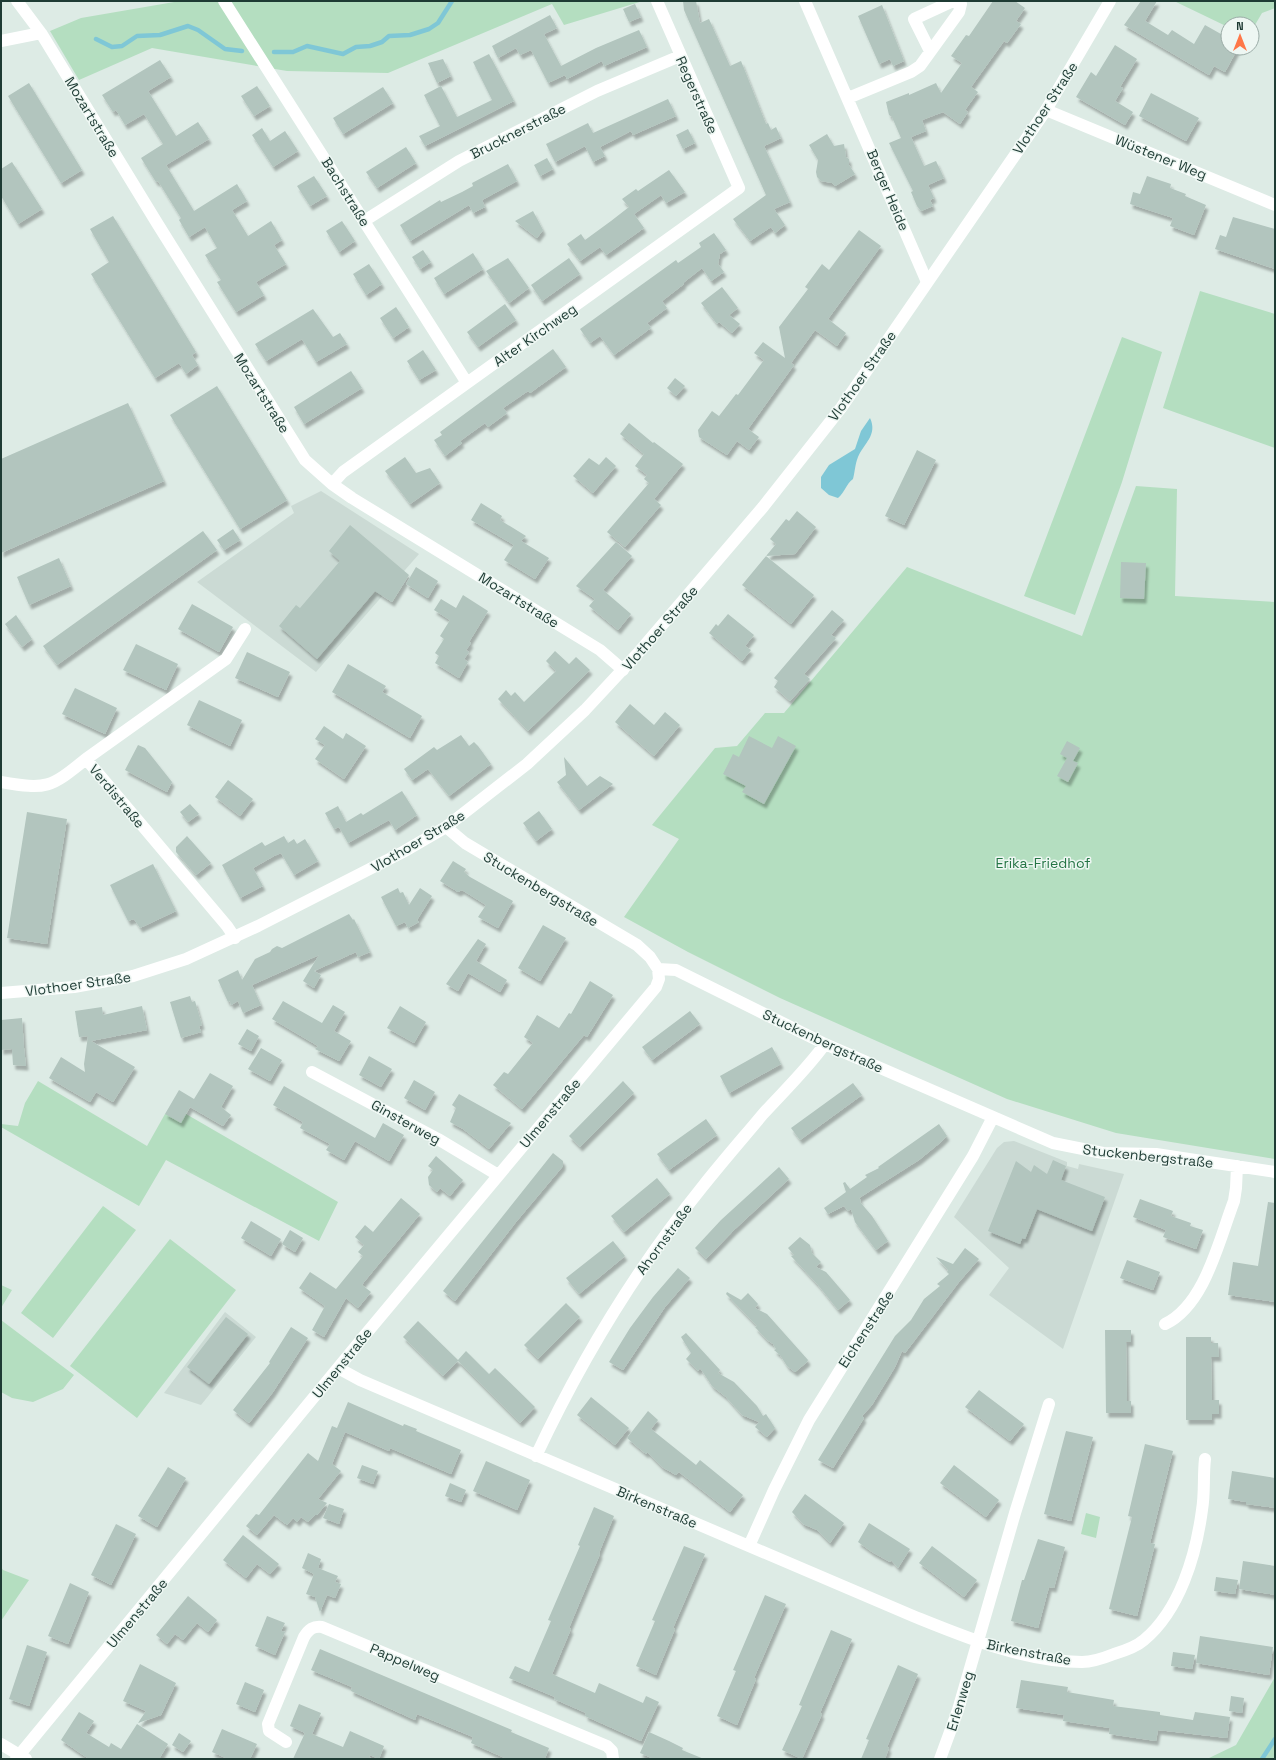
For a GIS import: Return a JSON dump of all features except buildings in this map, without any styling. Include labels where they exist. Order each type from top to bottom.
[{"type":"street","name":"Mozartstraße","points":[[17,1],[41,34],[291,440],[305,460],[332,484],[600,650],[623,670]]},
{"type":"street","name":"Bachstraße","points":[[224,1],[467,383]]},
{"type":"street","name":"Regerstraße","points":[[657,1],[739,188]]},
{"type":"street","name":"Berger Heide","points":[[805,1],[927,282]]},
{"type":"street","points":[[930,51],[914,19],[953,1]]},
{"type":"street","points":[[848,98],[911,72],[920,66],[959,12],[961,4],[958,1]]},
{"type":"street","name":"Vlothoer Straße","points":[[1,993],[74,987],[133,976],[186,959],[235,938],[365,873],[446,827],[527,764],[585,710],[665,623],[785,480],[841,408],[1046,110],[1110,1]]},
{"type":"street","points":[[1,41],[41,34]]},
{"type":"street","name":"Brucknerstraße","points":[[364,221],[459,161],[597,92],[680,56]]},
{"type":"street","name":"Wüstener Weg","points":[[1046,110],[1275,205]]},
{"type":"street","name":"Alter Kirchweg","points":[[332,484],[343,472],[739,188]]},
{"type":"street","name":"Verdistraße","points":[[235,938],[222,920],[86,760],[226,659],[245,629]]},
{"type":"street","points":[[1,782],[36,787],[50,784],[60,780],[86,760]]},
{"type":"street","name":"Stuckenbergstraße","points":[[446,827],[465,843],[637,945],[650,957],[658,969],[676,970],[825,1044],[1052,1143],[1103,1153],[1156,1154],[1275,1172]]},
{"type":"street","name":"Ulmenstraße","points":[[21,1758],[338,1368],[656,987],[659,979],[658,969]]},
{"type":"street","name":"Ahornstraße","points":[[536,1456],[562,1401],[590,1350],[643,1266],[702,1186],[764,1114],[813,1061],[825,1044]]},
{"type":"street","name":"Ginsterweg","points":[[312,1072],[438,1139],[498,1175]]},
{"type":"street","name":"Eichenstraße","points":[[749,1546],[774,1490],[809,1420],[973,1156],[993,1117]]},
{"type":"street","points":[[1166,1324],[1177,1318],[1203,1284],[1234,1201],[1237,1166]]},
{"type":"street","name":"Birkenstraße","points":[[338,1368],[360,1380],[536,1456],[978,1642],[1034,1656],[1058,1660],[1083,1662],[1105,1658],[1124,1651],[1143,1641],[1172,1607],[1189,1567],[1202,1510],[1205,1459]]},
{"type":"street","name":"Birkenstraße","points":[[978,1642],[1049,1404]]},
{"type":"street","name":"Pappelweg","points":[[286,1742],[269,1731],[268,1724],[304,1637],[308,1630],[316,1627],[322,1627],[607,1746],[612,1751],[613,1759]]},
{"type":"street","name":"Erlenweg","points":[[940,1759],[958,1710],[978,1642]]},
{"type":"street","points":[[1,1744],[21,1758]]},
{"type":"shaded area","points":[[321,491],[419,554],[316,672],[197,582],[294,513],[291,506]]},
{"type":"shaded area","points":[[1014,1141],[1067,1162],[1067,1166],[1078,1169],[1079,1164],[1124,1174],[1063,1349],[989,1295],[1009,1268],[954,1217],[997,1148],[1004,1142]]},
{"type":"shaded area","points":[[225,1312],[256,1337],[201,1405],[164,1393]]},
{"type":"green space","points":[[180,1],[643,1],[564,25],[552,4],[388,73],[287,71],[152,48],[79,80],[50,31],[81,18]]},
{"type":"green space","points":[[1174,1],[1275,1],[1275,8],[1262,13],[1260,16],[1220,16],[1220,23]]},
{"type":"green space","points":[[1200,291],[1275,314],[1275,448],[1163,408]]},
{"type":"green space","points":[[1122,337],[1162,352],[1122,482],[1075,615],[1024,596]]},
{"type":"green space","name":"Erika-Friedhof","points":[[1136,486],[1177,489],[1175,596],[1275,602],[1275,1159],[1116,1133],[1007,1099],[780,998],[688,952],[624,917],[679,839],[652,825],[715,748],[737,746],[765,713],[784,713],[907,567],[1082,636]]},
{"type":"green space","points":[[38,1081],[147,1146],[165,1114],[186,1114],[338,1202],[319,1241],[166,1160],[139,1206],[1,1127],[1,1124],[18,1126],[25,1103]]},
{"type":"green space","points":[[103,1206],[136,1230],[53,1338],[21,1313]]},
{"type":"green space","points":[[170,1239],[236,1290],[137,1418],[70,1366]]},
{"type":"green space","points":[[1,1285],[12,1290],[1,1308]]},
{"type":"green space","points":[[1,1320],[74,1375],[63,1389],[33,1402],[12,1398],[1,1392]]},
{"type":"green space","points":[[1086,1513],[1100,1517],[1096,1538],[1081,1534]]},
{"type":"green space","points":[[1,1567],[3,1570],[29,1580],[1,1621]]},
{"type":"green space","points":[[1275,1677],[1275,1759],[1207,1759],[1236,1745]]},
{"type":"water","points":[[870,418],[872,424],[871,434],[856,462],[853,479],[838,498],[829,495],[821,488],[821,477],[829,465],[855,449],[861,431]]},
{"type":"waterway","points":[[274,52],[293,52],[307,46],[343,54],[356,47],[370,46],[382,42],[389,36],[410,35],[429,29],[438,23],[452,1]]},
{"type":"waterway","points":[[96,39],[112,47],[122,46],[137,36],[160,35],[188,26],[198,30],[225,49],[242,51]]},
{"type":"waterway","points":[[1262,1759],[1275,1739]]}]
